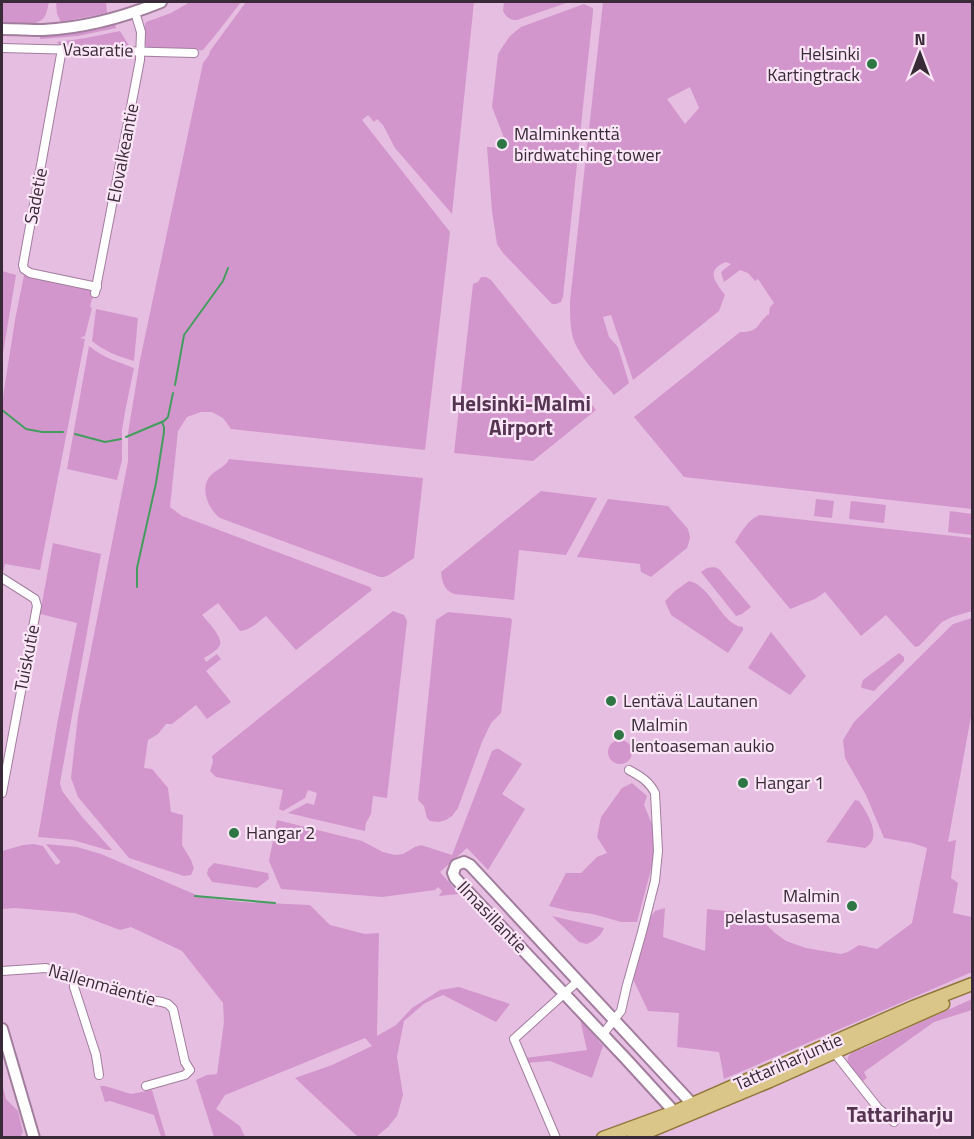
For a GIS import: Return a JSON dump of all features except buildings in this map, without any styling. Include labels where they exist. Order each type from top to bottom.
[{"type":"main road","points":[[2,29],[46,30],[91,24],[161,2]]},
{"type":"main road","name":"Ilmasillantie","points":[[677,1115],[455,878],[453,873],[456,865],[461,862],[470,865],[695,1108]]},
{"type":"main road","name":"Tattariharjuntie","points":[[603,1137],[677,1115],[770,1081],[913,1007],[972,984]]},
{"type":"main road","name":"Tattariharjuntie","points":[[831,1049],[972,991]]},
{"type":"main road","points":[[2,1029],[34,1137]]},
{"type":"main road","name":"Tattariharjuntie","points":[[633,1137],[677,1115]]},
{"type":"street","name":"Elovalkeantie","points":[[96,290],[141,51],[140,27],[135,12]]},
{"type":"street","name":"Vasaratie","points":[[2,48],[194,53]]},
{"type":"street","name":"Sadetie","points":[[62,49],[23,265],[24,269],[30,273],[96,290]]},
{"type":"street","name":"Tuiskutie","points":[[2,578],[33,597],[37,602],[2,793]]},
{"type":"street","points":[[603,1034],[621,1011],[657,867],[656,793],[646,780],[629,770]]},
{"type":"street","name":"Nallenmäentie","points":[[2,971],[46,968],[168,1004],[173,1009],[185,1062],[190,1071],[185,1075],[146,1086]]},
{"type":"street","points":[[74,977],[74,987],[96,1055],[99,1075]]},
{"type":"street","points":[[556,1137],[514,1040],[578,981]]},
{"type":"street","points":[[831,1049],[878,1108],[894,1122]]},
{"type":"shaded area","points":[[2,2],[49,2],[42,20],[19,25],[2,24]]},
{"type":"shaded area","points":[[56,2],[106,2],[107,13],[61,22],[57,14]]},
{"type":"shaded area","points":[[190,2],[241,2],[203,50],[167,51],[148,48],[145,44],[146,22],[171,13]]},
{"type":"shaded area","points":[[246,2],[474,2],[452,214],[395,148],[383,125],[377,119],[374,122],[368,115],[362,120],[450,232],[425,450],[231,429],[223,418],[212,412],[201,412],[187,417],[178,431],[170,507],[182,516],[370,587],[372,590],[296,650],[266,616],[251,627],[240,631],[218,603],[202,615],[214,629],[220,642],[217,649],[204,658],[206,662],[217,654],[221,659],[206,671],[231,702],[207,719],[196,705],[172,724],[166,724],[158,734],[148,740],[144,768],[152,769],[168,788],[171,812],[183,815],[182,845],[194,868],[191,875],[184,876],[129,858],[78,797],[71,778],[78,716],[128,461],[128,433],[140,360],[203,63]]},
{"type":"shaded area","points":[[504,2],[569,2],[517,20],[505,15]]},
{"type":"shaded area","points":[[603,2],[972,2],[972,509],[684,477],[634,417],[740,332],[755,329],[769,314],[770,307],[774,303],[758,279],[755,281],[748,273],[740,270],[724,282],[721,272],[731,264],[726,262],[720,265],[714,273],[715,281],[725,295],[719,311],[633,380],[611,315],[603,317],[609,337],[618,347],[629,383],[614,395],[585,360],[576,345],[571,329],[570,301]],"holes":[[[690,87],[699,108],[685,124],[667,99]]]},
{"type":"shaded area","points":[[584,4],[593,8],[593,12],[563,297],[561,302],[552,304],[497,244],[487,147],[501,147],[506,143],[492,107],[498,54],[503,46],[521,27]]},
{"type":"shaded area","points":[[115,23],[116,28],[78,36],[40,39],[40,35]]},
{"type":"shaded area","points":[[120,31],[130,47],[60,46],[57,42],[86,38]]},
{"type":"shaded area","points":[[2,271],[16,275],[2,359]]},
{"type":"shaded area","points":[[24,275],[92,288],[94,291],[85,336],[80,338],[85,339],[40,570],[5,564],[3,573],[2,403]]},
{"type":"shaded area","points":[[481,277],[491,280],[596,410],[533,461],[454,453],[473,284]]},
{"type":"shaded area","points":[[96,309],[138,318],[134,361],[107,351],[92,341]]},
{"type":"shaded area","points":[[89,346],[105,356],[134,368],[122,430],[122,460],[117,480],[67,469]]},
{"type":"shaded area","points":[[229,459],[423,478],[414,558],[389,575],[380,577],[220,518],[209,504],[205,492],[207,480]]},
{"type":"shaded area","points":[[541,491],[597,498],[566,555],[519,550],[514,600],[454,594],[448,590],[441,572]]},
{"type":"shaded area","points":[[608,499],[668,506],[688,529],[690,537],[687,548],[651,577],[641,572],[640,564],[577,557]]},
{"type":"shaded area","points":[[816,499],[834,501],[832,518],[814,516]]},
{"type":"shaded area","points":[[851,501],[886,505],[884,523],[849,519]]},
{"type":"shaded area","points":[[950,511],[972,514],[972,535],[948,532]]},
{"type":"shaded area","points":[[759,515],[972,538],[972,611],[942,622],[919,646],[915,647],[886,615],[861,636],[825,592],[815,599],[790,609],[735,542],[748,523]]},
{"type":"shaded area","points":[[53,543],[101,554],[60,783],[62,791],[112,850],[73,840],[38,837],[77,623],[40,614]]},
{"type":"shaded area","points":[[714,567],[719,569],[751,607],[742,614],[736,616],[701,572]]},
{"type":"shaded area","points":[[689,581],[704,590],[729,620],[743,627],[728,653],[671,615],[665,601]]},
{"type":"shaded area","points":[[393,611],[404,615],[407,621],[387,798],[373,796],[371,814],[365,831],[288,813],[307,803],[314,805],[317,793],[308,790],[305,798],[283,811],[279,809],[283,790],[216,777],[210,771],[212,756]]},
{"type":"shaded area","points":[[448,612],[512,620],[501,713],[491,723],[482,742],[458,808],[452,816],[439,822],[430,821],[427,818],[424,806],[418,800],[436,620]]},
{"type":"shaded area","points":[[972,618],[972,711],[948,842],[956,840],[951,878],[958,883],[953,913],[972,917],[972,972],[724,1079],[719,1052],[677,1047],[679,1013],[648,1011],[633,979],[651,916],[655,911],[665,908],[663,937],[705,951],[707,909],[755,914],[786,941],[806,948],[841,954],[859,945],[877,949],[912,923],[927,848],[884,838],[866,795],[845,758],[843,740],[854,722],[953,624]]},
{"type":"shaded area","points":[[771,632],[806,676],[790,695],[748,668]]},
{"type":"shaded area","points":[[899,653],[904,657],[904,661],[874,691],[862,688],[863,680]]},
{"type":"shaded area","points":[[620,740],[625,741],[631,747],[631,757],[625,763],[620,764],[615,763],[609,757],[608,752],[609,747],[615,741]]},
{"type":"shaded area","points":[[496,749],[522,764],[502,794],[525,809],[488,870],[467,848],[440,872],[459,894],[439,896],[442,891],[438,887],[435,890],[382,897],[281,889],[269,861],[277,820],[362,841],[383,852],[395,855],[403,854],[421,845],[452,855],[492,751]]},
{"type":"shaded area","points":[[632,783],[647,796],[644,805],[654,829],[653,862],[637,922],[621,922],[549,906],[566,873],[581,873],[597,857],[607,853],[597,837],[601,817],[622,788]]},
{"type":"shaded area","points":[[855,800],[863,806],[870,819],[873,838],[870,844],[865,848],[826,842]]},
{"type":"shaded area","points":[[34,844],[43,846],[56,865],[60,861],[46,844],[77,847],[101,854],[201,897],[241,902],[310,905],[330,925],[365,934],[379,933],[377,1036],[396,1025],[412,1008],[440,990],[459,987],[510,1004],[496,1022],[443,995],[425,1003],[404,1021],[397,1057],[403,1095],[397,1116],[376,1137],[358,1137],[295,1078],[332,1065],[372,1046],[365,1038],[225,1095],[216,1109],[240,1126],[245,1137],[214,1137],[196,1080],[217,1074],[224,1022],[223,1003],[182,951],[131,927],[120,930],[75,913],[2,909],[2,851]]},
{"type":"shaded area","points":[[214,863],[268,873],[269,879],[257,888],[212,882],[207,874],[208,869]]},
{"type":"shaded area","points":[[552,916],[604,928],[587,944],[579,942]]},
{"type":"shaded area","points":[[972,999],[972,1010],[934,1022],[864,1072],[867,1078],[861,1082],[850,1066],[848,1058],[855,1051]]},
{"type":"shaded area","points":[[580,1019],[603,1046],[592,1078],[550,1061],[524,1063],[525,1058],[587,1050]]},
{"type":"shaded area","points":[[2,1083],[6,1099],[18,1111],[23,1132],[20,1137],[2,1137]]},
{"type":"shaded area","points":[[100,1086],[131,1094],[152,1090],[166,1137],[161,1137],[154,1115],[110,1101],[105,1102]]},
{"type":"waterway","points":[[175,385],[184,335],[223,281],[228,268]]},
{"type":"waterway","points":[[126,437],[164,421],[168,417],[173,393]]},
{"type":"waterway","points":[[2,410],[26,429],[63,432]]},
{"type":"waterway","points":[[137,587],[137,568],[156,483],[164,432],[162,422]]},
{"type":"waterway","points":[[75,434],[105,442],[121,439]]},
{"type":"waterway","points":[[195,896],[275,903]]},
{"type":"place","name":"Helsinki Kartingtrack","points":[[872,64]]},
{"type":"place","name":"Malminkenttä birdwatching tower","points":[[502,144]]},
{"type":"place","name":"Lentävä Lautanen","points":[[611,701]]},
{"type":"place","name":"Malmin lentoaseman aukio","points":[[619,735]]},
{"type":"place","name":"Hangar 1","points":[[743,783]]},
{"type":"place","name":"Hangar 2","points":[[234,833]]},
{"type":"place","name":"Malmin pelastusasema","points":[[852,906]]},
{"type":"district","name":"Helsinki-Malmi Airport","points":[[521,416]]},
{"type":"district","name":"Tattariharju","points":[[900,1115]]}]
